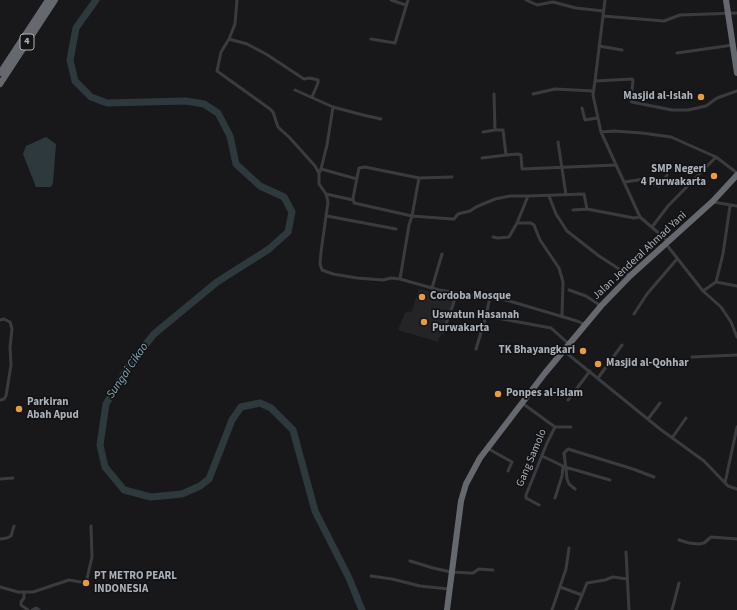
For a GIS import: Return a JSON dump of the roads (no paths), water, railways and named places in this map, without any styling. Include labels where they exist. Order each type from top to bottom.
[{"type":"highway","name":"4","points":[[0,73],[48,0]]},
{"type":"highway","name":"4","points":[[0,84],[55,0]]},
{"type":"highway","points":[[726,0],[737,73]]},
{"type":"highway","name":"Jalan Jenderal Ahmad Yani","points":[[447,610],[462,493],[470,473],[487,448],[545,373],[566,352],[568,344],[601,306],[630,276],[713,202],[737,174]]},
{"type":"street","points":[[237,0],[236,22],[229,39],[221,52],[217,69],[218,72],[270,109],[278,127],[320,171],[357,179]]},
{"type":"street","points":[[390,0],[406,5]]},
{"type":"street","points":[[371,39],[394,43],[408,0]]},
{"type":"street","points":[[526,0],[537,5],[553,2],[576,8],[603,11]]},
{"type":"street","points":[[605,0],[596,81],[592,99],[601,132],[640,217],[667,243],[677,259],[703,291],[721,307],[735,329],[737,337]]},
{"type":"street","points":[[603,16],[664,21],[680,15],[737,13]]},
{"type":"street","points":[[229,39],[247,44],[266,54],[304,79],[310,78],[318,80],[312,97]]},
{"type":"street","points":[[599,46],[622,50]]},
{"type":"street","points":[[677,53],[733,46]]},
{"type":"street","points":[[596,81],[632,79],[632,102],[672,110],[688,110],[706,106],[716,98],[737,91]]},
{"type":"street","points":[[533,94],[555,89],[593,91]]},
{"type":"street","points":[[295,90],[333,106],[381,119]]},
{"type":"street","points":[[494,94],[495,130]]},
{"type":"street","points":[[333,106],[329,135],[320,171],[319,184],[326,194],[328,202],[321,252],[320,264],[322,270],[334,274],[357,278],[383,280],[391,278],[400,279],[456,293],[506,300],[562,316],[586,325]]},
{"type":"street","points":[[582,108],[585,120],[597,118]]},
{"type":"street","points":[[483,132],[503,130],[506,155]]},
{"type":"street","points":[[601,132],[662,135],[675,139],[716,157],[737,174]]},
{"type":"street","points":[[558,142],[566,196]]},
{"type":"street","points":[[482,158],[521,155],[523,170],[616,165]]},
{"type":"street","points":[[652,227],[676,198],[716,157]]},
{"type":"street","points":[[352,200],[360,168],[362,167],[419,178],[452,178]]},
{"type":"street","points":[[625,182],[644,179],[659,186],[662,184],[667,175]]},
{"type":"street","points":[[400,279],[419,178]]},
{"type":"street","points":[[326,194],[352,200],[355,204],[412,216],[452,219],[454,219],[458,214],[470,211],[495,199],[510,196],[566,196],[584,194],[587,209]]},
{"type":"street","points":[[493,237],[508,238],[517,223],[528,196]]},
{"type":"street","points":[[549,196],[556,214],[567,231],[630,276]]},
{"type":"street","points":[[713,202],[737,206]]},
{"type":"street","points":[[703,291],[716,282],[723,254],[730,206]]},
{"type":"street","points":[[573,210],[587,209],[634,218],[640,217]]},
{"type":"street","points":[[327,216],[396,229]]},
{"type":"street","points":[[517,223],[531,223],[534,225],[540,240],[559,268],[563,282],[562,316]]},
{"type":"street","points":[[432,288],[442,254]]},
{"type":"street","points":[[634,314],[648,294],[677,259]]},
{"type":"street","points":[[716,282],[737,286]]},
{"type":"street","points":[[569,290],[586,296],[601,306]]},
{"type":"street","points":[[443,332],[456,293]]},
{"type":"street","points":[[476,349],[490,297]]},
{"type":"street","points":[[486,316],[551,328],[568,344]]},
{"type":"street","points":[[0,320],[4,319],[10,322],[12,329],[10,347],[11,365],[6,396],[4,399],[0,400]]},
{"type":"street","points":[[598,378],[622,345]]},
{"type":"street","points":[[566,352],[672,438],[704,461],[725,483],[730,487],[737,489]]},
{"type":"street","points":[[692,357],[737,355]]},
{"type":"street","points":[[568,400],[590,371]]},
{"type":"street","name":"Gang Samolo","points":[[522,403],[556,427],[525,497],[539,505]]},
{"type":"street","points":[[648,419],[660,403]]},
{"type":"street","points":[[672,438],[686,418]]},
{"type":"street","points":[[556,427],[572,427]]},
{"type":"street","points":[[725,483],[737,427]]},
{"type":"street","points":[[487,448],[512,462],[508,471]]},
{"type":"street","points":[[554,498],[562,476],[564,453],[568,449],[572,449],[654,477]]},
{"type":"street","points":[[542,456],[564,466],[610,480]]},
{"type":"street","points":[[564,466],[568,482],[574,488]]},
{"type":"street","points":[[0,479],[13,478]]},
{"type":"street","points":[[0,539],[11,536],[14,526]]},
{"type":"street","points":[[0,587],[12,591],[24,592],[38,591],[69,580],[86,583],[92,557],[91,526]]},
{"type":"street","points":[[679,540],[699,544],[704,543],[711,537],[737,539]]},
{"type":"street","points":[[552,610],[560,587],[570,548]]},
{"type":"street","points":[[626,552],[628,610]]},
{"type":"street","points":[[410,561],[451,572],[473,573],[478,570],[493,570]]},
{"type":"street","points":[[371,576],[392,578],[420,586],[449,589]]},
{"type":"street","points":[[576,610],[587,583],[613,577],[627,579]]},
{"type":"street","points":[[672,610],[679,582]]},
{"type":"street","points":[[560,587],[582,595]]},
{"type":"street","points":[[24,592],[24,598],[21,605],[28,610]]},
{"type":"street","points":[[32,610],[36,608],[39,610]]},
{"type":"waterway","name":"Sungai Cikao","points":[[96,0],[76,28],[70,60],[75,81],[91,97],[107,103],[186,101],[204,104],[218,113],[230,136],[236,164],[260,186],[284,197],[292,212],[288,232],[269,249],[217,282],[154,334],[128,367],[106,404],[100,445],[105,467],[124,490],[151,497],[182,494],[200,486],[209,479],[232,420],[241,407],[260,403],[271,408],[293,430],[315,511],[349,578],[362,610]]},
{"type":"place","name":"Masjid al-Islah","points":[[701,97]]},
{"type":"place","name":"SMP Negeri 4 Purwakarta","points":[[714,176]]},
{"type":"place","name":"Cordoba Mosque","points":[[422,297]]},
{"type":"place","name":"Uswatun Hasanah Purwakarta","points":[[424,322]]},
{"type":"place","name":"TK Bhayangkari","points":[[583,351]]},
{"type":"place","name":"Masjid al-Qohhar","points":[[598,364]]},
{"type":"place","name":"Ponpes al-Islam","points":[[498,394]]},
{"type":"place","name":"Parkiran Abah Apud","points":[[19,409]]},
{"type":"place","name":"PT METRO PEARL INDONESIA","points":[[86,583]]}]
